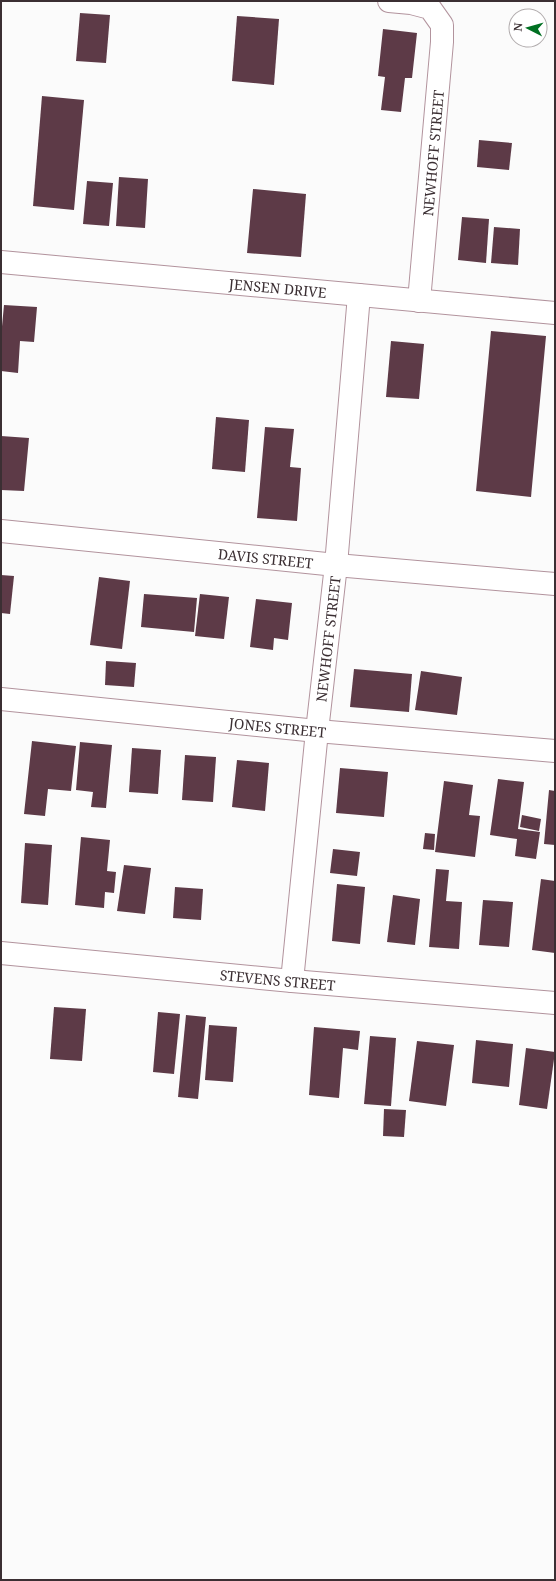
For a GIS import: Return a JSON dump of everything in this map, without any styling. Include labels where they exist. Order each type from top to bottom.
[{"type":"street","name":"NEWHOFF STREET","points":[[390,1],[411,3],[430,8],[442,25],[442,42],[419,301]]},
{"type":"street","name":"JENSEN DRIVE","points":[[1,262],[555,313]]},
{"type":"street","name":"NEWHOFF STREET","points":[[292,981],[317,731],[336,565],[358,295]]},
{"type":"street","name":"DAVIS STREET","points":[[1,531],[336,565],[555,584]]},
{"type":"street","name":"JONES STREET","points":[[1,699],[317,731],[555,751]]},
{"type":"street","name":"STEVENS STREET","points":[[1,953],[292,981],[555,1003]]},
{"type":"building","points":[[80,13],[110,15],[106,63],[76,61]]},
{"type":"building","points":[[237,16],[279,19],[274,85],[232,81]]},
{"type":"building","points":[[383,29],[417,33],[412,78],[405,78],[401,112],[381,110],[385,77],[378,76]]},
{"type":"building","points":[[42,96],[84,100],[74,210],[33,206]]},
{"type":"building","points":[[479,140],[512,143],[509,170],[477,167]]},
{"type":"building","points":[[119,177],[148,179],[145,228],[116,226]]},
{"type":"building","points":[[87,181],[113,183],[109,226],[83,224]]},
{"type":"building","points":[[253,189],[306,194],[301,257],[247,253]]},
{"type":"building","points":[[462,217],[489,219],[486,263],[458,260]]},
{"type":"building","points":[[494,227],[520,229],[518,265],[491,263]]},
{"type":"building","points":[[4,305],[37,307],[34,342],[20,341],[18,373],[1,371],[1,337]]},
{"type":"building","points":[[491,331],[546,336],[531,497],[476,491]]},
{"type":"building","points":[[391,341],[424,344],[419,399],[386,397]]},
{"type":"building","points":[[216,417],[249,420],[245,472],[212,469]]},
{"type":"building","points":[[265,427],[294,429],[290,467],[301,468],[297,521],[257,518]]},
{"type":"building","points":[[1,436],[29,438],[24,491],[1,490]]},
{"type":"building","points":[[1,575],[14,576],[10,614],[1,613]]},
{"type":"building","points":[[99,577],[130,581],[122,649],[90,645]]},
{"type":"building","points":[[144,594],[197,598],[194,632],[141,627]]},
{"type":"building","points":[[200,594],[229,597],[224,639],[195,636]]},
{"type":"building","points":[[256,599],[292,603],[288,640],[274,638],[273,650],[250,647]]},
{"type":"building","points":[[106,661],[136,663],[134,687],[105,685]]},
{"type":"building","points":[[354,669],[412,674],[409,712],[350,707]]},
{"type":"building","points":[[421,671],[462,677],[457,715],[415,710]]},
{"type":"building","points":[[32,741],[76,746],[71,791],[48,789],[45,816],[24,814]]},
{"type":"building","points":[[80,742],[112,745],[106,808],[91,807],[93,792],[76,790]]},
{"type":"building","points":[[132,748],[161,750],[158,794],[129,792]]},
{"type":"building","points":[[185,755],[216,757],[213,802],[182,800]]},
{"type":"building","points":[[237,760],[269,763],[265,811],[232,807]]},
{"type":"building","points":[[340,768],[388,772],[384,817],[336,813]]},
{"type":"building","points":[[498,779],[524,782],[518,829],[540,832],[536,859],[515,856],[517,839],[490,835]]},
{"type":"building","points":[[444,781],[473,785],[469,815],[480,816],[475,857],[435,852]]},
{"type":"building","points":[[549,790],[555,791],[555,845],[544,844]]},
{"type":"building","points":[[522,815],[541,819],[539,831],[520,827]]},
{"type":"building","points":[[425,833],[435,834],[434,850],[423,849]]},
{"type":"building","points":[[81,837],[110,840],[107,871],[116,872],[114,893],[105,892],[104,908],[75,905]]},
{"type":"building","points":[[25,843],[52,845],[48,905],[21,903]]},
{"type":"building","points":[[333,849],[360,852],[357,876],[330,873]]},
{"type":"building","points":[[124,865],[151,868],[145,914],[117,911]]},
{"type":"building","points":[[436,869],[449,870],[446,901],[462,902],[459,949],[429,947]]},
{"type":"building","points":[[541,879],[555,881],[555,953],[532,950]]},
{"type":"building","points":[[337,884],[365,887],[360,944],[332,941]]},
{"type":"building","points":[[175,887],[203,889],[201,920],[173,918]]},
{"type":"building","points":[[393,895],[420,899],[415,945],[387,942]]},
{"type":"building","points":[[483,900],[513,902],[509,947],[479,945]]},
{"type":"building","points":[[54,1007],[86,1009],[82,1061],[50,1059]]},
{"type":"building","points":[[158,1012],[180,1014],[174,1074],[153,1072]]},
{"type":"building","points":[[186,1015],[206,1017],[198,1099],[178,1097]]},
{"type":"building","points":[[209,1025],[237,1027],[233,1082],[205,1080]]},
{"type":"building","points":[[314,1027],[360,1031],[358,1050],[343,1048],[339,1098],[309,1095]]},
{"type":"building","points":[[370,1036],[396,1038],[391,1106],[364,1104]]},
{"type":"building","points":[[476,1040],[513,1044],[509,1087],[472,1083]]},
{"type":"building","points":[[417,1041],[454,1045],[446,1106],[409,1101]]},
{"type":"building","points":[[526,1048],[555,1052],[547,1109],[519,1105]]},
{"type":"building","points":[[384,1109],[406,1110],[404,1137],[383,1136]]}]
